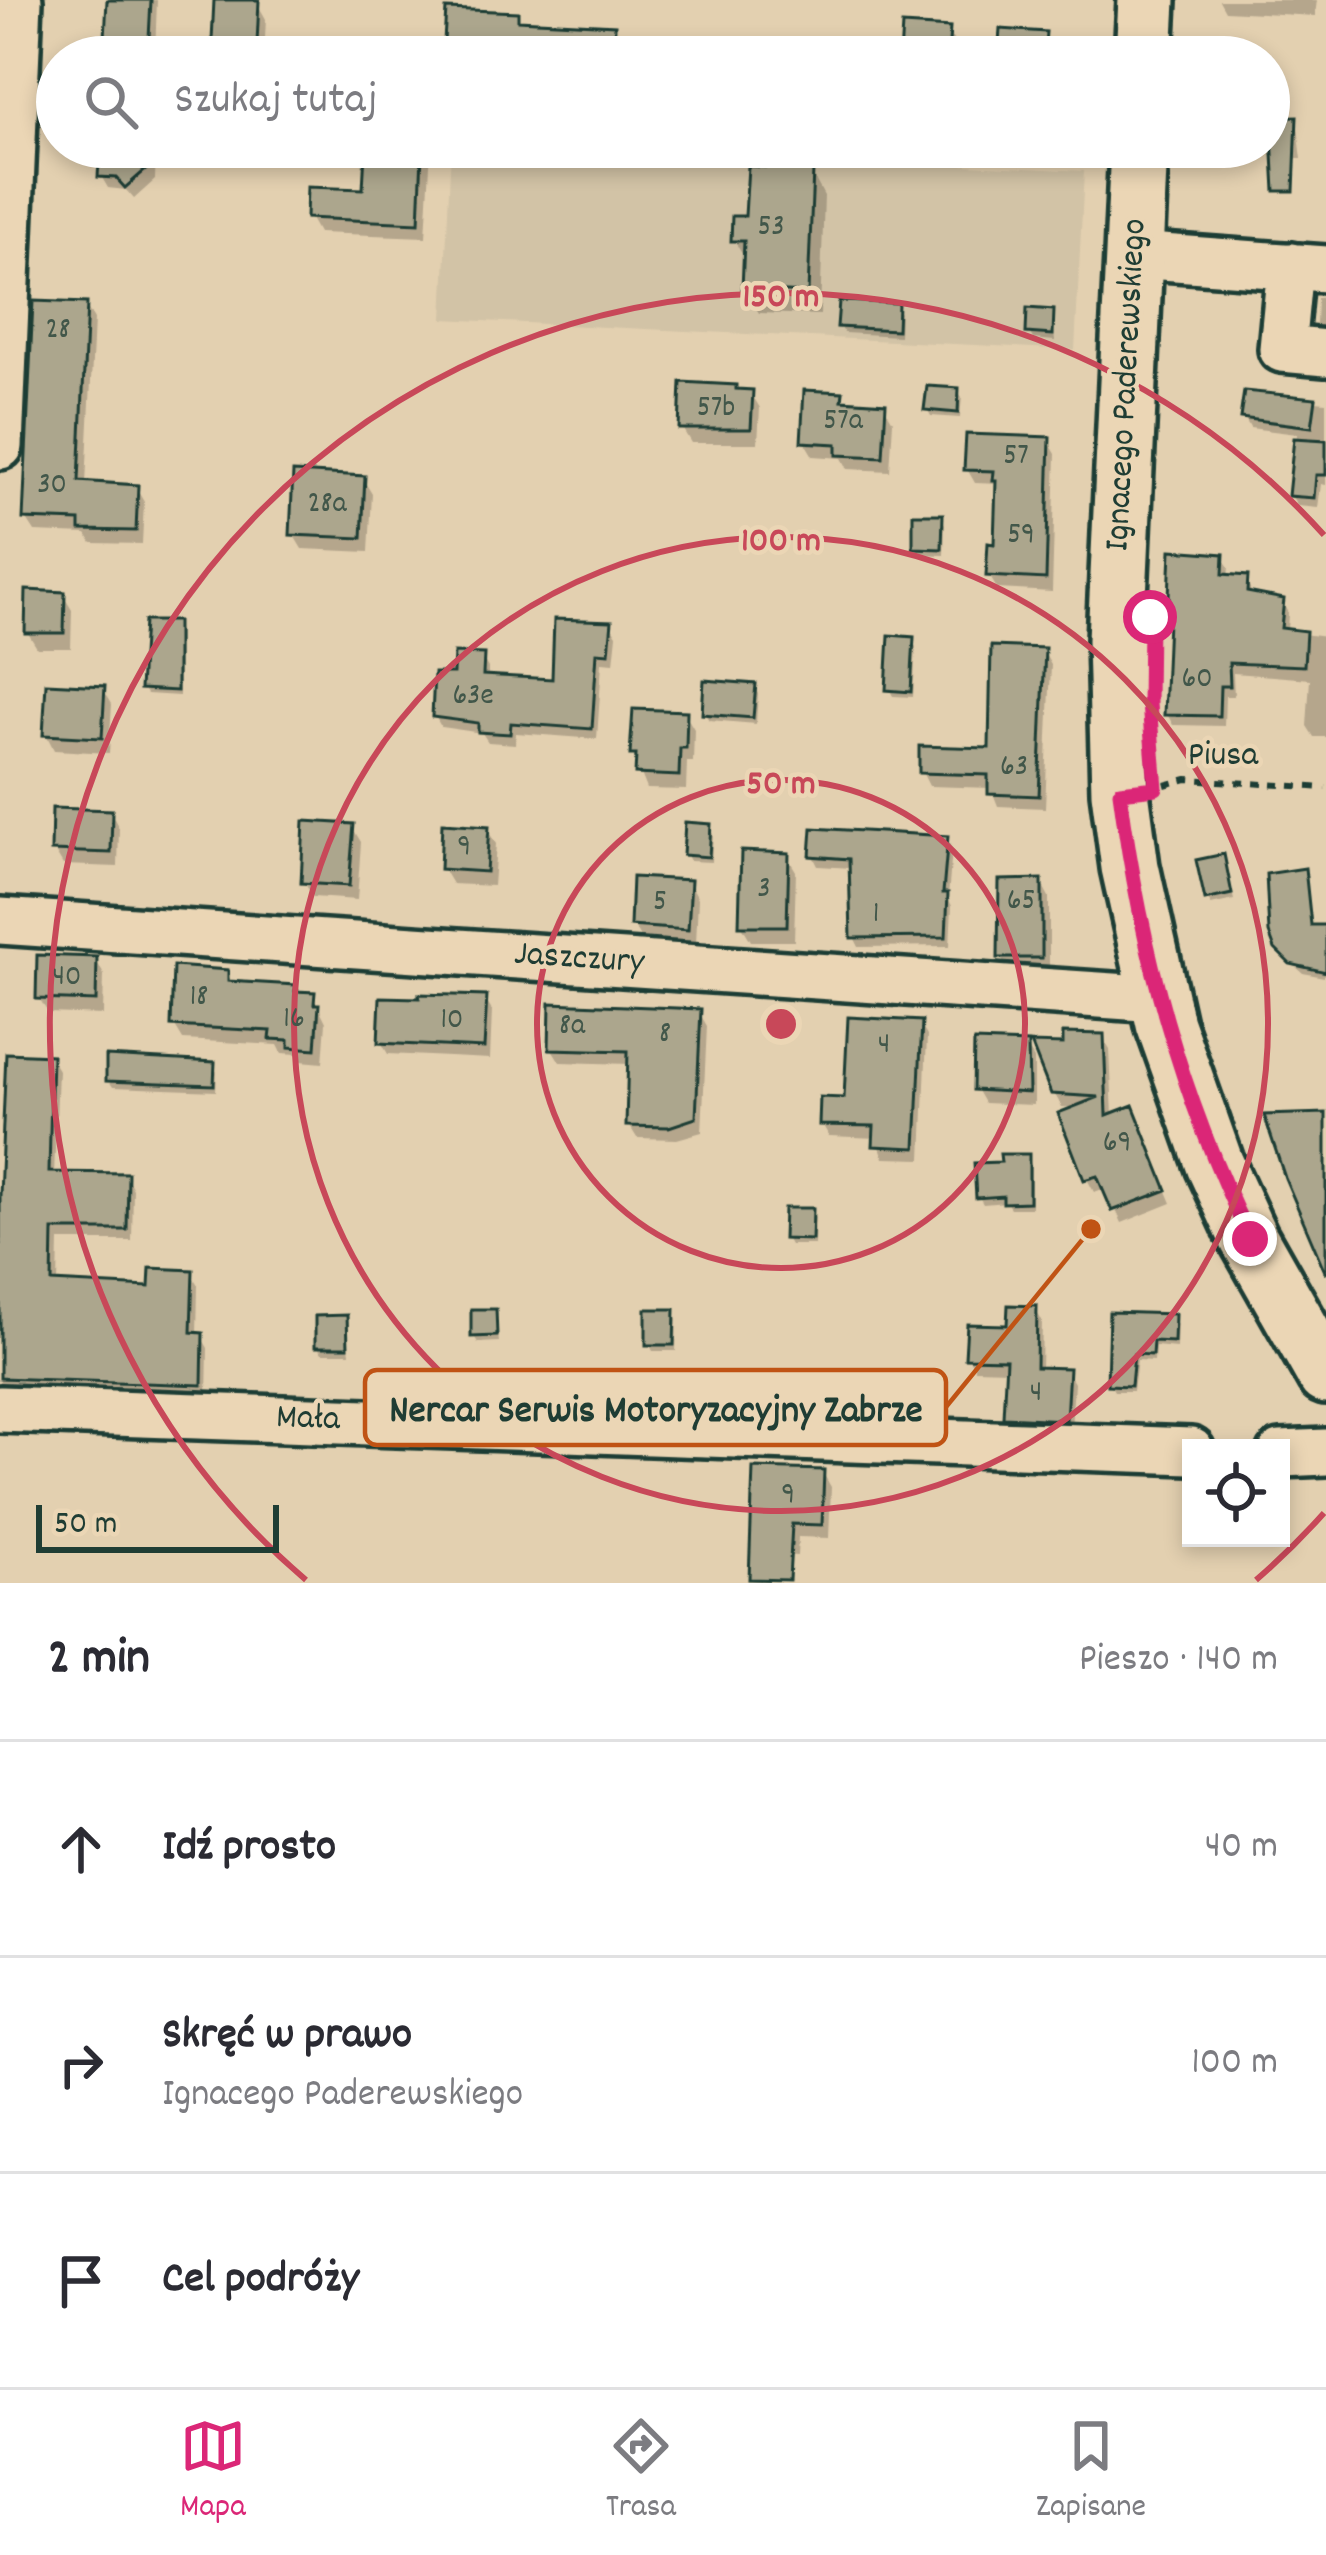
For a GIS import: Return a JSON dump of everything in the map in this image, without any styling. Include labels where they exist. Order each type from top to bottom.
[{"type":"main road","points":[[1145,36],[1147,0]]},
{"type":"main road","name":"Ignacego Paderewskiego","points":[[1138,168],[1116,640],[1120,792],[1130,867],[1174,1056],[1232,1203],[1326,1375]]},
{"type":"street","points":[[0,446],[5,199],[19,0]]},
{"type":"street","points":[[1134,255],[1308,267],[1282,350],[1326,353]]},
{"type":"street","name":"Jaszczury","points":[[0,920],[1159,999]]},
{"type":"street","name":"Mała","points":[[0,1409],[1182,1451]]},
{"type":"street","points":[[1290,1454],[1326,1452]]},
{"type":"path","name":"Piusa","points":[[1120,792],[1187,779],[1326,788]]},
{"type":"shaded area","points":[[450,168],[1084,171],[1075,350],[443,319]]},
{"type":"building","points":[[107,0],[151,0],[149,36],[105,36]]},
{"type":"building","points":[[214,0],[259,0],[257,36],[212,36]]},
{"type":"building","points":[[446,9],[518,12],[518,20],[615,25],[615,36],[444,36]]},
{"type":"building","points":[[902,25],[950,28],[949,36],[901,36]]},
{"type":"building","points":[[1000,29],[1046,32],[1046,36],[1000,36]]},
{"type":"building","points":[[1290,116],[1297,116],[1294,191],[1275,191],[1274,168],[1290,168]]},
{"type":"building","points":[[99,168],[148,168],[125,188],[116,178],[98,177]]},
{"type":"building","points":[[364,168],[421,168],[419,223],[306,218],[307,187],[363,189]]},
{"type":"building","points":[[748,168],[813,170],[808,293],[742,290],[744,241],[731,241],[732,216],[745,216]]},
{"type":"building","points":[[33,301],[87,303],[79,481],[138,485],[136,531],[80,530],[80,521],[23,519]]},
{"type":"building","points":[[839,301],[898,303],[897,330],[837,327]]},
{"type":"building","points":[[1027,308],[1054,310],[1053,335],[1026,333]]},
{"type":"building","points":[[681,382],[753,390],[751,429],[679,429]]},
{"type":"building","points":[[927,386],[959,388],[958,413],[924,410]]},
{"type":"building","points":[[804,390],[843,392],[842,400],[886,403],[883,457],[837,455],[837,444],[801,442]]},
{"type":"building","points":[[1244,391],[1316,398],[1312,427],[1240,418]]},
{"type":"building","points":[[966,434],[1050,437],[1046,579],[986,576],[988,543],[994,544],[996,481],[994,471],[964,470]]},
{"type":"building","points":[[1294,438],[1326,440],[1326,475],[1316,475],[1314,498],[1288,496]]},
{"type":"building","points":[[293,472],[365,476],[362,538],[290,535]]},
{"type":"building","points":[[913,514],[943,514],[942,549],[913,548]]},
{"type":"building","points":[[1171,550],[1224,554],[1223,574],[1248,576],[1247,592],[1284,599],[1281,628],[1306,631],[1304,666],[1229,663],[1230,686],[1220,686],[1219,716],[1164,715]]},
{"type":"building","points":[[26,590],[65,592],[64,633],[25,633]]},
{"type":"building","points":[[554,619],[612,621],[609,653],[597,652],[592,729],[511,723],[510,734],[478,732],[478,723],[432,717],[434,673],[453,673],[454,653],[484,654],[483,675],[552,679]]},
{"type":"building","points":[[144,621],[177,621],[177,691],[140,689]]},
{"type":"building","points":[[889,635],[914,637],[911,692],[886,690]]},
{"type":"building","points":[[991,646],[1045,648],[1039,796],[988,794],[988,775],[919,773],[919,746],[989,748]]},
{"type":"building","points":[[704,680],[756,684],[753,718],[702,714]]},
{"type":"building","points":[[46,683],[105,686],[102,738],[43,735]]},
{"type":"building","points":[[633,709],[687,711],[679,776],[635,774],[636,755],[630,755]]},
{"type":"building","points":[[52,808],[112,810],[111,853],[51,851]]},
{"type":"building","points":[[304,821],[354,824],[349,886],[301,883]]},
{"type":"building","points":[[685,822],[711,824],[709,857],[683,855]]},
{"type":"building","points":[[442,823],[489,826],[486,872],[440,869]]},
{"type":"building","points":[[812,828],[948,836],[943,893],[948,893],[946,937],[851,938],[849,859],[810,856]]},
{"type":"building","points":[[741,851],[789,853],[787,926],[739,926]]},
{"type":"building","points":[[1224,854],[1232,894],[1205,900],[1196,860]]},
{"type":"building","points":[[1305,868],[1311,925],[1326,925],[1326,972],[1290,964],[1275,949],[1269,933],[1266,874]]},
{"type":"building","points":[[632,877],[691,880],[688,930],[630,926]]},
{"type":"building","points":[[1042,879],[1042,958],[998,958],[999,880]]},
{"type":"building","points":[[37,955],[97,957],[96,1001],[36,999]]},
{"type":"building","points":[[173,966],[228,970],[228,981],[296,985],[295,991],[315,992],[314,1004],[319,1004],[316,1049],[289,1047],[289,1040],[270,1039],[271,1031],[171,1026]]},
{"type":"building","points":[[419,994],[487,996],[484,1048],[378,1043],[380,997],[419,998]]},
{"type":"building","points":[[550,1003],[701,1009],[696,1118],[669,1127],[626,1126],[628,1051],[549,1049]]},
{"type":"building","points":[[848,1017],[922,1021],[916,1148],[873,1146],[874,1126],[819,1125],[820,1097],[844,1098]]},
{"type":"building","points":[[1063,1033],[1104,1034],[1107,1115],[1133,1105],[1167,1190],[1112,1211],[1097,1176],[1084,1180],[1058,1113],[1099,1097],[1051,1094],[1031,1043],[1063,1044]]},
{"type":"building","points":[[974,1041],[1028,1043],[1029,1093],[973,1090]]},
{"type":"building","points":[[6,1053],[52,1055],[49,1172],[128,1173],[127,1230],[53,1230],[52,1282],[149,1287],[150,1268],[193,1270],[191,1332],[203,1333],[202,1385],[0,1378]]},
{"type":"building","points":[[106,1056],[215,1062],[214,1085],[106,1081]]},
{"type":"building","points":[[1326,1113],[1326,1274],[1264,1115]]},
{"type":"building","points":[[1000,1154],[1029,1154],[1029,1202],[1003,1203],[1003,1196],[976,1198],[974,1163],[1001,1162]]},
{"type":"building","points":[[784,1208],[813,1208],[812,1240],[783,1239]]},
{"type":"building","points":[[1008,1305],[1037,1306],[1036,1367],[1069,1368],[1066,1420],[1003,1417],[1006,1359],[965,1358],[967,1324],[1007,1325]]},
{"type":"building","points":[[471,1309],[496,1309],[497,1336],[471,1337]]},
{"type":"building","points":[[646,1309],[675,1309],[674,1345],[646,1345]]},
{"type":"building","points":[[1109,1312],[1175,1314],[1174,1342],[1153,1341],[1152,1355],[1134,1354],[1131,1386],[1107,1385]]},
{"type":"building","points":[[347,1315],[348,1347],[315,1347],[315,1316]]},
{"type":"building","points":[[753,1468],[824,1470],[822,1525],[792,1524],[789,1580],[749,1579]]},
{"type":"place","name":"Nercar Serwis Motoryzacyjny Zabrze","points":[[1091,1229]]},
{"type":"route","points":[[1150,617],[1149,704],[1156,788],[1120,792],[1130,867],[1174,1056],[1215,1165],[1250,1239]]}]
